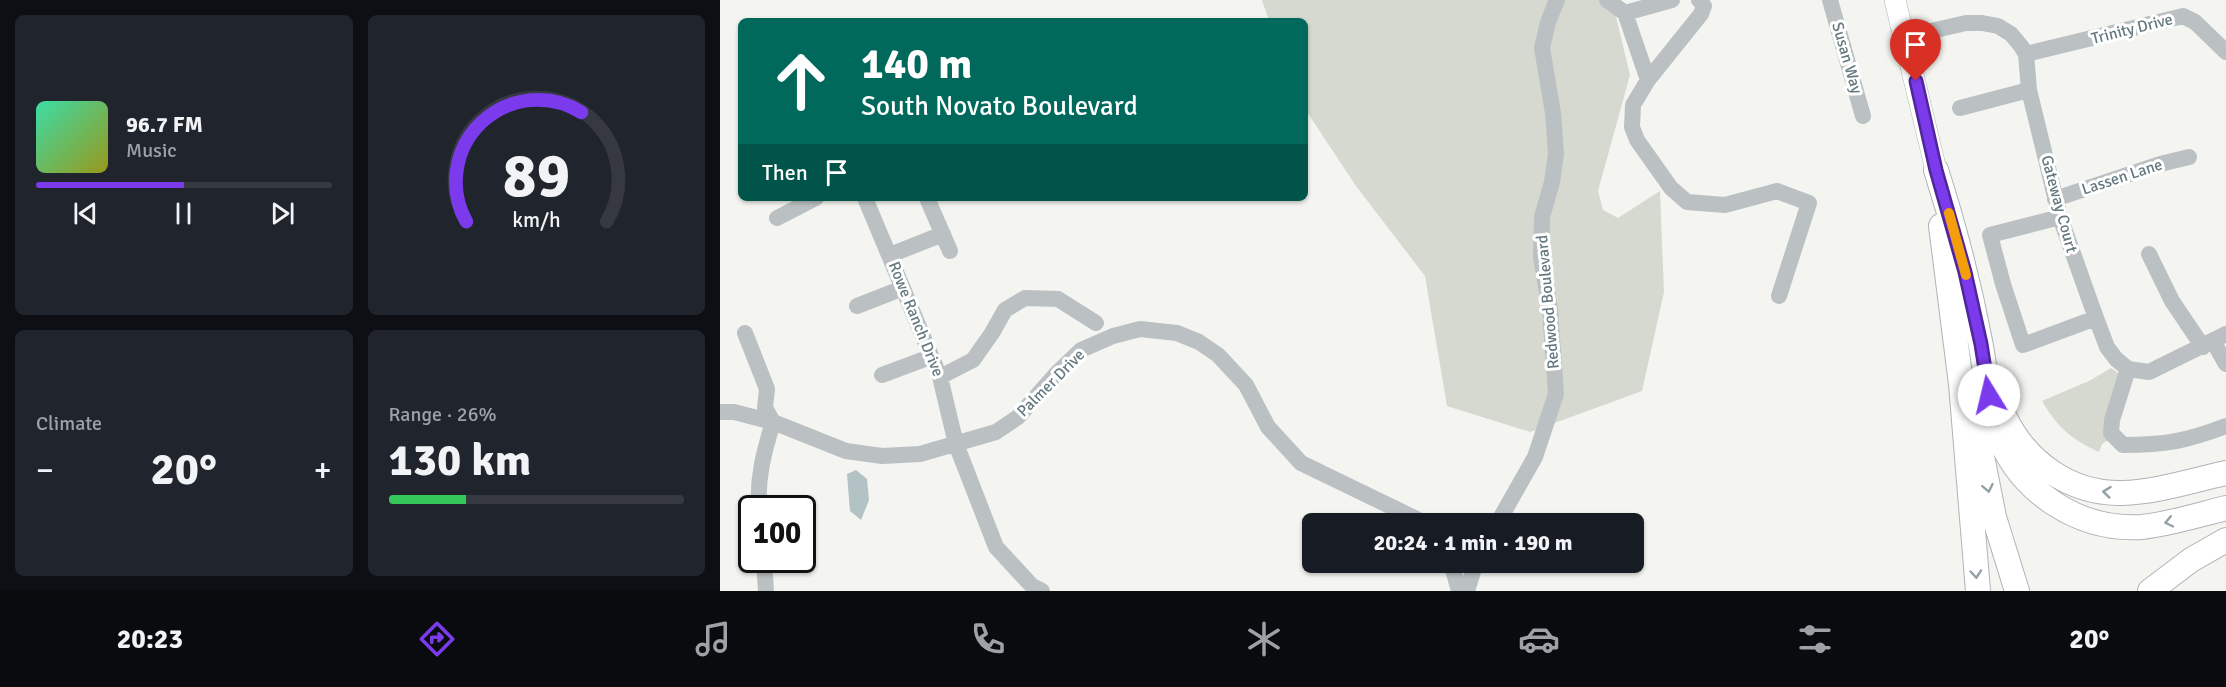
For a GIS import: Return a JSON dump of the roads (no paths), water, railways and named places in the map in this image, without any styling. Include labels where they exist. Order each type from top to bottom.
[{"type":"highway","points":[[1936,170],[1962,394],[1978,591]]},
{"type":"highway","points":[[1936,170],[1960,251],[1981,344],[1991,408],[2004,448],[2028,482],[2055,505],[2086,519],[2107,525],[2129,527],[2164,523],[2226,508]]},
{"type":"highway","points":[[1949,286],[1992,507],[2017,591]]},
{"type":"highway","points":[[1981,344],[2001,408],[2015,436],[2035,460],[2060,478],[2087,488],[2123,493],[2226,472]]},
{"type":"highway","points":[[2150,591],[2191,560],[2226,540]]},
{"type":"main road","points":[[1895,0],[1936,170]]},
{"type":"street","name":"Redwood Boulevard","points":[[1503,513],[1536,456],[1556,394],[1550,310],[1541,257],[1542,217],[1552,182],[1556,154],[1553,113],[1542,48],[1548,22],[1557,0]]},
{"type":"street","points":[[1607,0],[1625,13],[1648,80]]},
{"type":"street","points":[[1625,13],[1672,0]]},
{"type":"street","points":[[1699,0],[1704,6],[1701,14],[1648,80],[1633,105],[1632,127],[1637,140],[1671,188],[1687,202],[1725,205],[1777,191],[1809,203],[1779,296]]},
{"type":"street","name":"Susan Way","points":[[1830,0],[1863,116]]},
{"type":"street","name":"Trinity Drive","points":[[2026,54],[2183,16],[2195,22],[2226,52]]},
{"type":"street","points":[[1905,37],[1966,23],[1982,22],[1998,26],[2011,34],[2026,54]]},
{"type":"street","name":"Gateway Court","points":[[2026,54],[2029,90],[2060,217],[2107,348],[2128,369]]},
{"type":"street","points":[[1960,108],[2029,90]]},
{"type":"street","name":"Lassen Lane","points":[[2055,200],[2160,164],[2189,157]]},
{"type":"street","points":[[777,218],[810,201]]},
{"type":"street","name":"Rowe Ranch Drive","points":[[866,201],[940,377],[956,444],[996,547],[1032,586],[1042,591]]},
{"type":"street","points":[[928,201],[950,251]]},
{"type":"street","points":[[2060,217],[1990,235],[2003,284],[2024,345],[2096,318]]},
{"type":"street","points":[[890,255],[943,234]]},
{"type":"street","points":[[2149,254],[2172,301],[2214,341],[2226,364]]},
{"type":"street","points":[[857,306],[903,288]]},
{"type":"street","points":[[940,377],[974,360],[1005,310],[1025,298],[1058,299],[1096,323]]},
{"type":"street","name":"Palmer Drive","points":[[720,412],[734,412],[773,422],[846,451],[882,456],[920,454],[996,432],[1018,417],[1081,350],[1113,336],[1140,329],[1177,333],[1199,342],[1218,355],[1246,385],[1268,427],[1301,463],[1406,513]]},
{"type":"street","points":[[745,333],[767,389],[765,408],[773,422],[760,465],[758,495]]},
{"type":"street","points":[[2214,341],[2149,372],[2128,369],[2112,420],[2111,433],[2123,445],[2167,443],[2196,437],[2226,426]]},
{"type":"street","points":[[882,375],[930,357]]},
{"type":"street","points":[[765,573],[766,591]]},
{"type":"street","points":[[1454,573],[1459,591]]},
{"type":"street","points":[[1467,591],[1473,573]]}]
